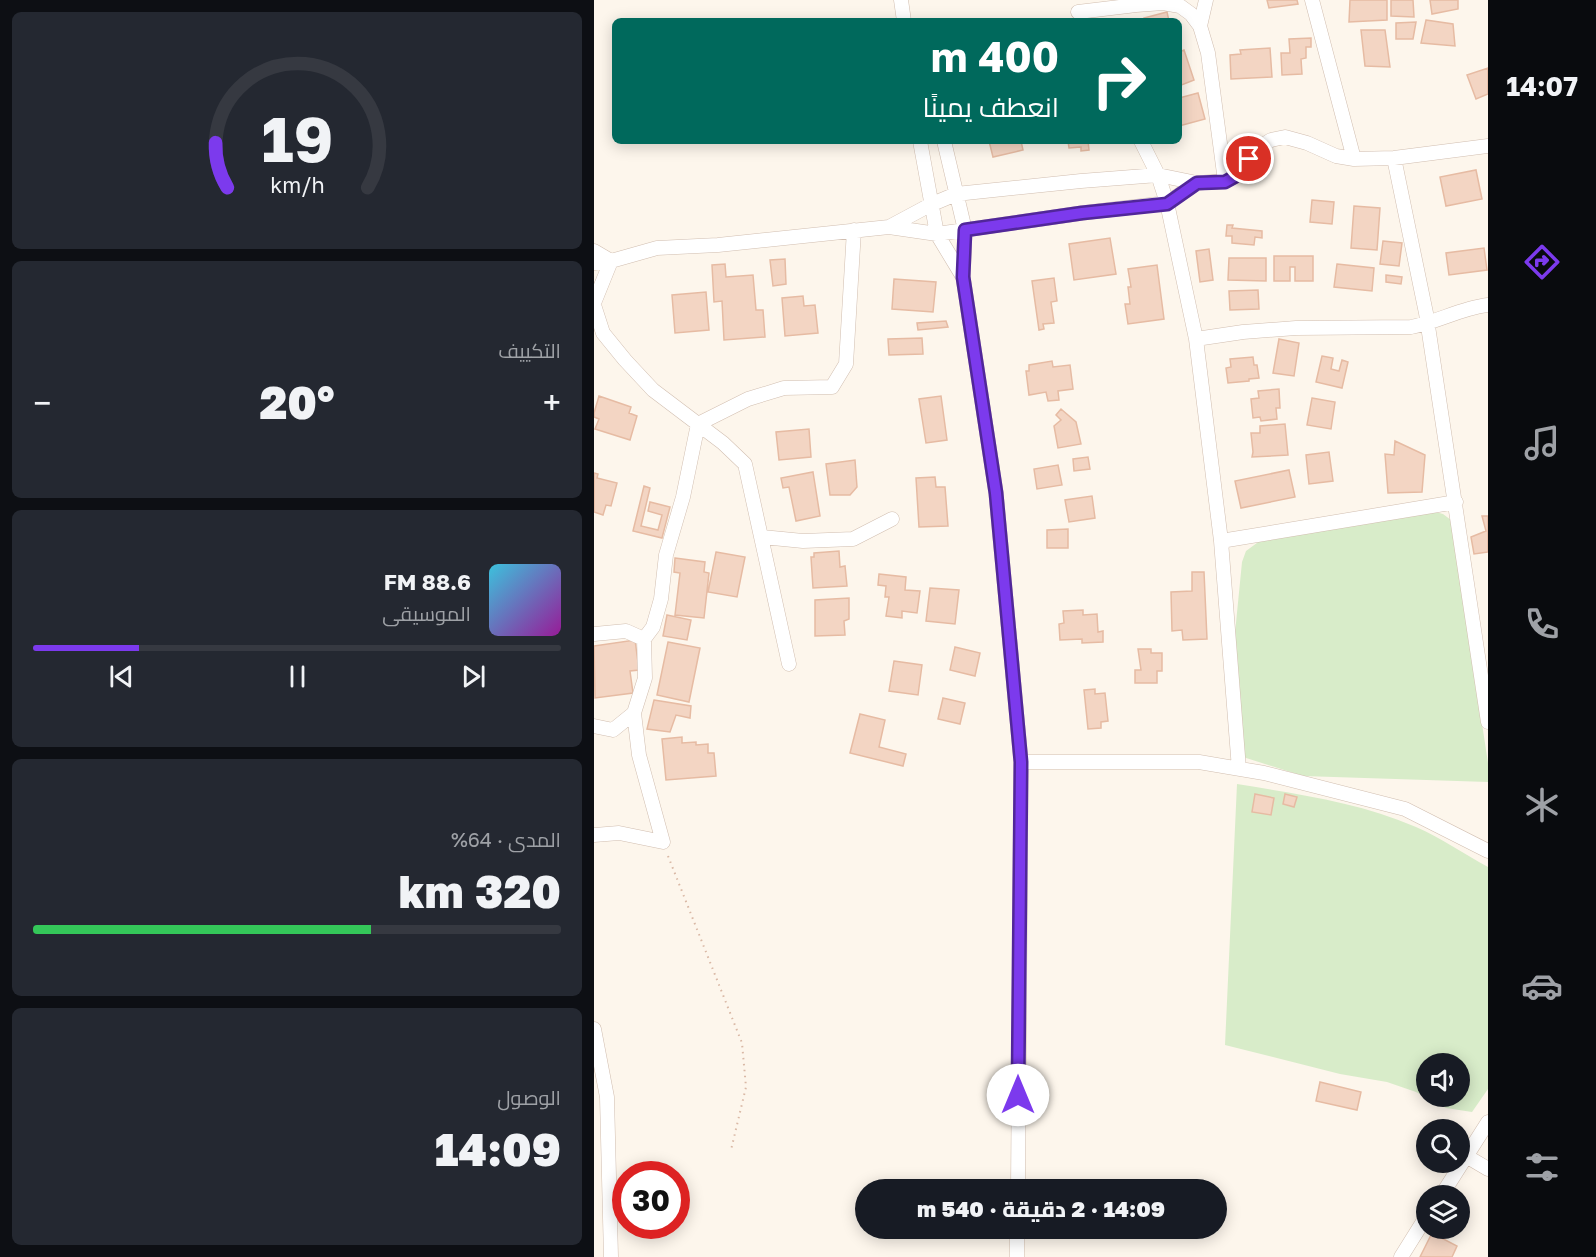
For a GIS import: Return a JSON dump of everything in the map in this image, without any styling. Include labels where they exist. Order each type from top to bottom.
[{"type":"street","points":[[1200,26],[1206,0]]},
{"type":"street","points":[[1312,0],[1354,159]]},
{"type":"street","points":[[1077,11],[1136,2],[1180,6],[1191,14],[1200,26],[1208,53],[1225,182]]},
{"type":"street","points":[[890,226],[930,205],[956,195],[1081,181],[1158,176],[1197,183],[1225,182],[1234,177],[1257,149],[1271,140],[1285,137],[1307,143],[1336,156],[1354,159],[1394,158],[1488,146]]},
{"type":"street","points":[[920,144],[937,234],[963,277]]},
{"type":"street","points":[[945,144],[965,230],[963,277],[996,493],[1021,762],[1018,1179]]},
{"type":"street","points":[[1142,144],[1158,176],[1167,204],[1196,339],[1221,541],[1239,769]]},
{"type":"street","points":[[1394,158],[1427,324],[1488,722]]},
{"type":"street","points":[[594,263],[611,261],[657,248],[718,245],[890,226],[937,234],[1082,213],[1167,204],[1197,183]]},
{"type":"street","points":[[698,424],[748,399],[784,388],[832,387],[846,364],[854,230]]},
{"type":"street","points":[[594,251],[611,261]]},
{"type":"street","points":[[611,261],[594,304],[603,333],[653,390],[723,443],[745,464],[789,664]]},
{"type":"street","points":[[1196,339],[1243,332],[1296,328],[1411,327],[1427,324],[1454,312],[1488,305]]},
{"type":"street","points":[[594,834],[619,833],[663,842],[639,755],[634,713],[645,678],[644,639],[653,627],[661,599],[666,555],[683,497],[698,424]]},
{"type":"street","points":[[1221,541],[1456,502]]},
{"type":"street","points":[[762,537],[803,541],[853,539],[892,519]]},
{"type":"street","points":[[594,634],[626,631],[644,639]]},
{"type":"street","points":[[594,726],[613,730],[634,713]]},
{"type":"street","points":[[1021,762],[1199,762],[1264,773],[1405,809],[1488,851]]},
{"type":"street","points":[[594,1029],[607,1097],[611,1257]]},
{"type":"street","points":[[1470,1151],[1488,1122]]},
{"type":"street","points":[[1470,1158],[1488,1169]]},
{"type":"street","points":[[1401,1257],[1416,1233]]},
{"type":"street","points":[[1017,1239],[1017,1257]]},
{"type":"path","points":[[663,842],[742,1043],[746,1087],[731,1150]]},
{"type":"green space","points":[[1432,511],[1443,514],[1451,520],[1488,763],[1488,782],[1303,776],[1243,757],[1235,633],[1242,562],[1246,551],[1261,540]]},
{"type":"green space","points":[[1237,784],[1328,800],[1394,818],[1434,836],[1488,867],[1488,1089],[1472,1112],[1444,1107],[1470,1107],[1470,1053],[1416,1053],[1416,1092],[1387,1082],[1340,1074],[1225,1045]]},
{"type":"building","points":[[1267,0],[1297,0],[1298,4],[1269,8]]},
{"type":"building","points":[[1350,0],[1387,0],[1387,20],[1349,22]]},
{"type":"building","points":[[1391,0],[1413,0],[1414,17],[1391,16]]},
{"type":"building","points":[[1430,0],[1458,0],[1458,9],[1432,14]]},
{"type":"building","points":[[1167,12],[1168,18],[1144,18]]},
{"type":"building","points":[[1426,20],[1453,24],[1455,46],[1421,43]]},
{"type":"building","points":[[1416,22],[1413,39],[1396,39],[1396,23]]},
{"type":"building","points":[[1361,30],[1385,30],[1390,67],[1365,66]]},
{"type":"building","points":[[1311,38],[1311,47],[1306,47],[1306,58],[1301,59],[1302,74],[1282,75],[1281,53],[1290,53],[1289,39]]},
{"type":"building","points":[[1270,48],[1272,77],[1231,79],[1230,55],[1241,54],[1240,50]]},
{"type":"building","points":[[1184,50],[1194,80],[1182,85],[1182,51]]},
{"type":"building","points":[[1488,68],[1488,94],[1476,99],[1467,75]]},
{"type":"building","points":[[1198,93],[1205,119],[1182,125],[1182,97]]},
{"type":"building","points":[[990,144],[1022,144],[1023,150],[993,157]]},
{"type":"building","points":[[1068,144],[1088,144],[1089,150],[1081,151],[1081,147],[1069,148]]},
{"type":"building","points":[[1476,170],[1482,199],[1446,206],[1440,177]]},
{"type":"building","points":[[1312,200],[1334,202],[1332,224],[1310,222]]},
{"type":"building","points":[[1354,206],[1380,208],[1377,250],[1351,248]]},
{"type":"building","points":[[1227,225],[1233,225],[1232,228],[1262,231],[1262,238],[1255,237],[1254,245],[1232,243],[1232,236],[1226,236]]},
{"type":"building","points":[[1110,238],[1116,274],[1074,280],[1069,244]]},
{"type":"building","points":[[1383,241],[1402,243],[1399,266],[1380,264]]},
{"type":"building","points":[[1484,248],[1487,270],[1449,275],[1446,253]]},
{"type":"building","points":[[1209,249],[1213,280],[1200,282],[1196,251]]},
{"type":"building","points":[[1274,256],[1313,256],[1313,281],[1295,281],[1295,267],[1290,267],[1290,281],[1274,281]]},
{"type":"building","points":[[1229,258],[1266,258],[1266,281],[1228,280]]},
{"type":"building","points":[[785,259],[786,284],[773,286],[770,260]]},
{"type":"building","points":[[725,264],[726,277],[753,275],[756,310],[763,310],[765,337],[724,340],[722,301],[714,302],[712,265]]},
{"type":"building","points":[[1337,264],[1374,268],[1372,291],[1334,287]]},
{"type":"building","points":[[1157,265],[1164,319],[1128,324],[1125,304],[1130,304],[1128,287],[1131,287],[1128,269]]},
{"type":"building","points":[[1386,275],[1402,277],[1401,284],[1386,282]]},
{"type":"building","points":[[1054,278],[1057,301],[1051,302],[1054,323],[1043,324],[1044,329],[1039,330],[1032,281]]},
{"type":"building","points":[[894,279],[936,282],[933,312],[892,309]]},
{"type":"building","points":[[1258,290],[1259,309],[1230,310],[1229,291]]},
{"type":"building","points":[[706,292],[709,330],[675,333],[672,295]]},
{"type":"building","points":[[803,296],[804,306],[815,305],[818,333],[785,336],[782,298]]},
{"type":"building","points":[[946,321],[948,327],[918,330],[917,323]]},
{"type":"building","points":[[922,338],[923,354],[889,355],[888,339]]},
{"type":"building","points":[[1279,339],[1299,343],[1294,376],[1273,373]]},
{"type":"building","points":[[1322,356],[1333,358],[1331,369],[1339,371],[1342,360],[1348,362],[1342,388],[1316,382]]},
{"type":"building","points":[[1253,357],[1259,378],[1228,383],[1226,368],[1231,367],[1230,359]]},
{"type":"building","points":[[1052,361],[1053,367],[1070,365],[1073,389],[1058,391],[1059,400],[1048,401],[1046,392],[1029,395],[1026,371],[1029,371],[1029,365]]},
{"type":"building","points":[[1279,389],[1280,408],[1276,408],[1277,419],[1261,421],[1260,417],[1253,418],[1251,399],[1259,398],[1258,391]]},
{"type":"building","points":[[599,396],[631,407],[629,413],[637,416],[630,440],[595,429],[599,419],[594,417],[594,413]]},
{"type":"building","points":[[941,396],[947,440],[926,443],[919,399]]},
{"type":"building","points":[[1312,398],[1335,402],[1331,429],[1307,425]]},
{"type":"building","points":[[1061,409],[1076,422],[1081,444],[1058,448],[1054,426],[1061,420],[1056,415]]},
{"type":"building","points":[[1285,424],[1288,455],[1252,457],[1251,433],[1260,433],[1260,426]]},
{"type":"building","points":[[809,429],[811,457],[779,460],[776,432]]},
{"type":"building","points":[[1395,441],[1425,455],[1422,492],[1388,493],[1385,454],[1394,455]]},
{"type":"building","points":[[1329,452],[1333,481],[1309,484],[1306,455]]},
{"type":"building","points":[[1088,457],[1090,469],[1074,471],[1073,459]]},
{"type":"building","points":[[855,460],[857,487],[850,495],[830,495],[826,464]]},
{"type":"building","points":[[1058,465],[1062,485],[1037,489],[1034,469]]},
{"type":"building","points":[[1289,470],[1295,497],[1241,508],[1235,481]]},
{"type":"building","points":[[813,472],[820,516],[796,521],[789,487],[783,488],[781,478]]},
{"type":"building","points":[[594,473],[598,474],[597,478],[617,483],[611,506],[606,505],[603,515],[594,512]]},
{"type":"building","points":[[935,477],[936,487],[945,487],[948,526],[919,527],[916,478]]},
{"type":"building","points":[[644,486],[650,488],[641,526],[658,530],[662,515],[648,511],[650,502],[670,507],[662,538],[633,531]]},
{"type":"building","points":[[1092,496],[1095,518],[1069,522],[1065,500]]},
{"type":"building","points":[[1482,516],[1488,516],[1488,552],[1474,554],[1471,537],[1486,531]]},
{"type":"building","points":[[1068,529],[1068,548],[1047,548],[1047,530]]},
{"type":"building","points":[[839,551],[840,567],[845,566],[847,586],[813,588],[811,557],[814,557],[814,553]]},
{"type":"building","points":[[716,552],[745,557],[737,597],[708,592]]},
{"type":"building","points":[[675,558],[705,562],[704,572],[709,573],[704,618],[675,615],[680,573],[674,572]]},
{"type":"building","points":[[1192,572],[1204,572],[1207,639],[1183,640],[1182,630],[1172,631],[1171,592],[1192,591]]},
{"type":"building","points":[[879,574],[906,577],[905,590],[920,591],[917,613],[902,611],[902,618],[886,616],[889,597],[885,597],[886,586],[878,585]]},
{"type":"building","points":[[930,588],[959,590],[955,624],[926,621]]},
{"type":"building","points":[[849,598],[849,619],[844,621],[845,635],[815,636],[815,600]]},
{"type":"building","points":[[1083,610],[1083,615],[1097,614],[1098,632],[1103,631],[1103,642],[1082,643],[1082,639],[1060,640],[1059,624],[1064,623],[1063,611]]},
{"type":"building","points":[[667,615],[691,620],[687,640],[663,636]]},
{"type":"building","points":[[635,640],[639,670],[630,671],[633,693],[595,698],[594,646]]},
{"type":"building","points":[[668,642],[700,648],[689,702],[657,695]]},
{"type":"building","points":[[955,647],[980,653],[975,676],[950,670]]},
{"type":"building","points":[[1138,649],[1151,649],[1151,653],[1162,653],[1162,671],[1157,671],[1157,683],[1135,683],[1135,670],[1141,670]]},
{"type":"building","points":[[894,661],[922,665],[918,695],[889,691]]},
{"type":"building","points":[[1095,689],[1095,694],[1105,693],[1108,721],[1101,722],[1101,728],[1088,729],[1084,690]]},
{"type":"building","points":[[943,698],[965,703],[960,724],[938,719]]},
{"type":"building","points":[[654,700],[691,706],[690,718],[676,715],[670,732],[647,729]]},
{"type":"building","points":[[860,714],[885,720],[879,747],[906,754],[903,766],[850,753]]},
{"type":"building","points":[[682,737],[682,743],[708,744],[708,753],[714,753],[716,776],[666,780],[662,739]]},
{"type":"building","points":[[1255,794],[1274,798],[1271,815],[1252,812]]},
{"type":"building","points":[[1285,794],[1297,797],[1294,807],[1283,804]]},
{"type":"building","points":[[1320,1082],[1361,1092],[1357,1110],[1316,1101]]},
{"type":"building","points":[[1429,1239],[1444,1239],[1457,1246],[1452,1257],[1420,1257]]},
{"type":"route","points":[[1018,1095],[1021,762],[996,493],[963,277],[965,230],[1082,213],[1167,204],[1197,183],[1225,182],[1234,177],[1249,159]]}]
